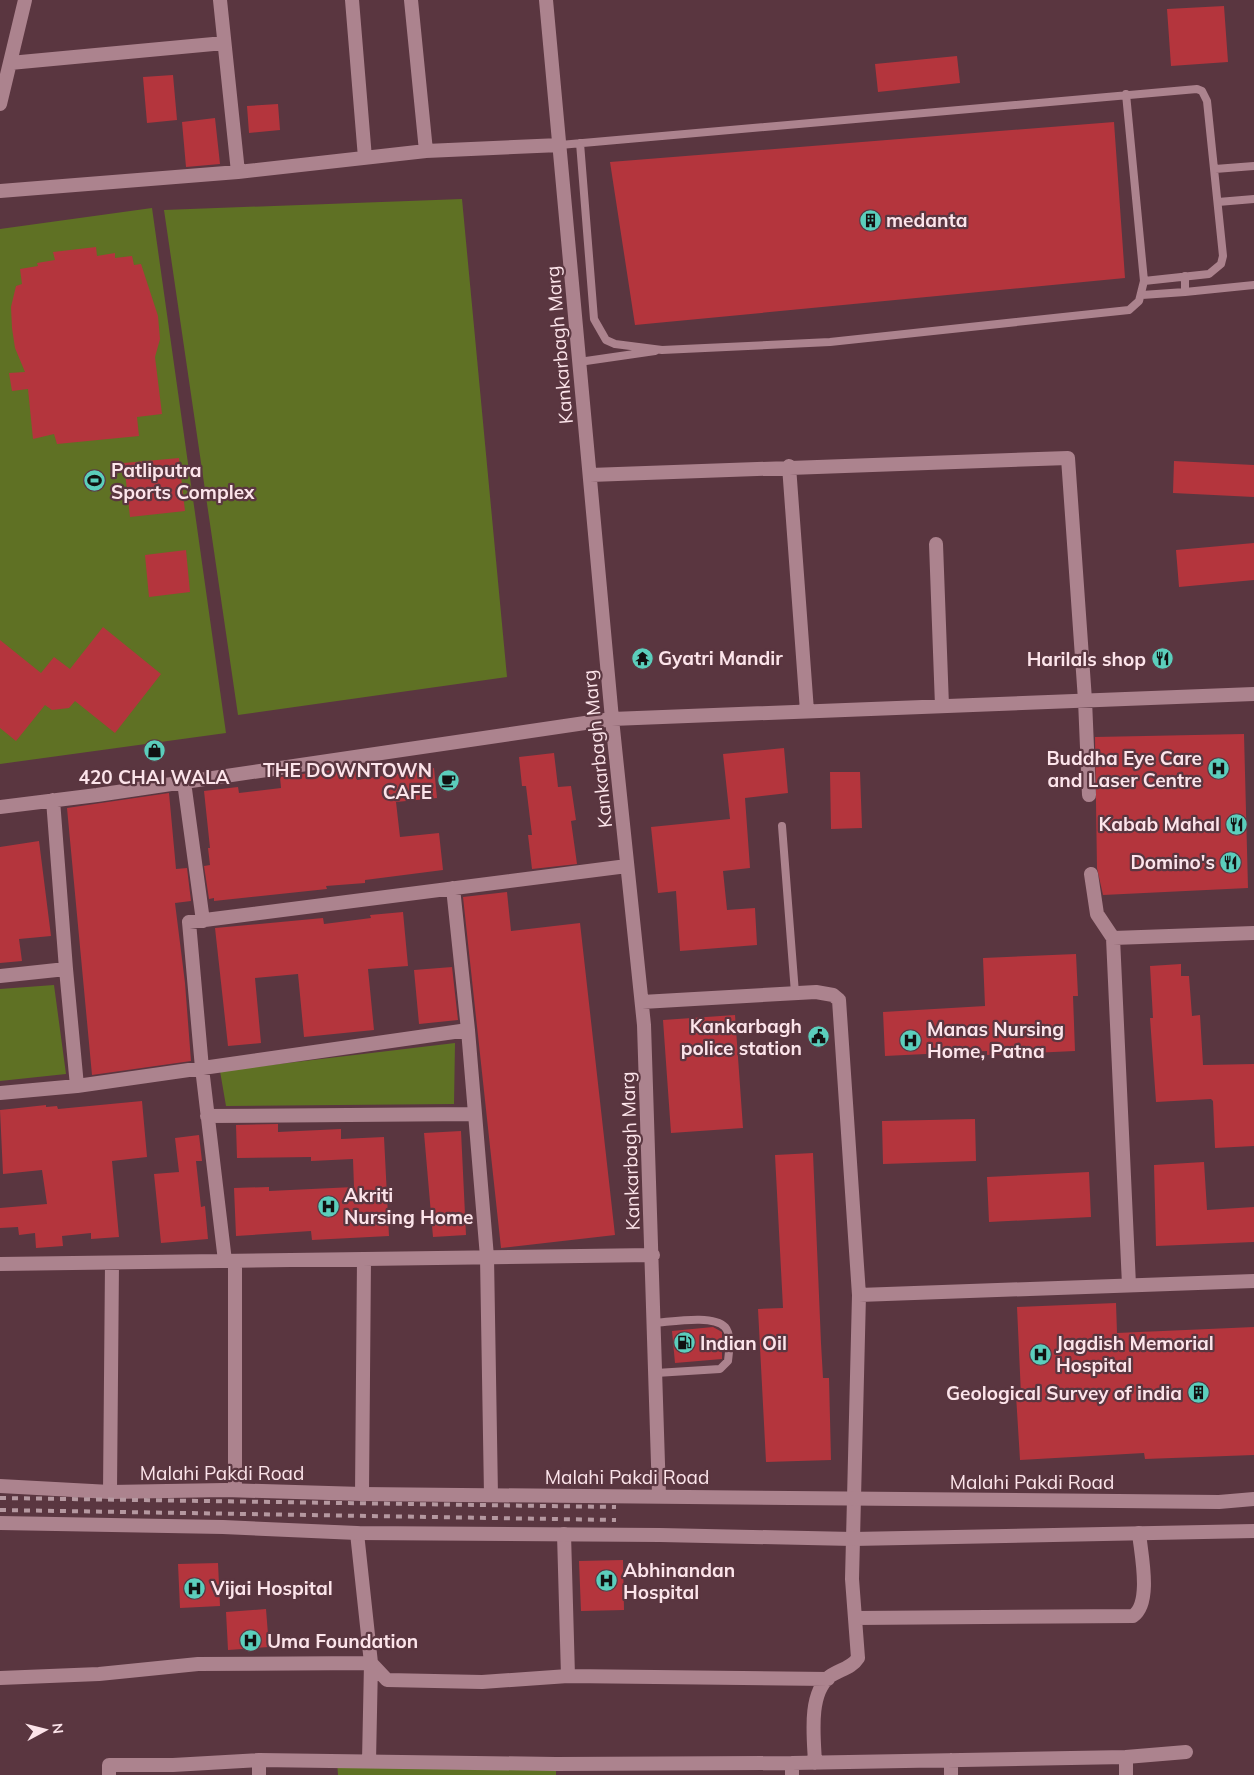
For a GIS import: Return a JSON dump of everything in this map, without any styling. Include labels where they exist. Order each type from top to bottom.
[{"type":"street","points":[[0,104],[25,0]]},
{"type":"street","points":[[220,0],[238,172]]},
{"type":"street","points":[[352,0],[365,158]]},
{"type":"street","points":[[411,0],[426,151]]},
{"type":"street","name":"Kankarbagh Marg","points":[[546,0],[612,718],[642,1002],[653,1255],[659,1496]]},
{"type":"street","points":[[10,63],[224,44]]},
{"type":"street","points":[[0,191],[238,172],[426,151],[560,145]]},
{"type":"street","points":[[590,475],[789,466],[1068,458],[1085,700],[1089,795]]},
{"type":"street","points":[[789,466],[807,711]]},
{"type":"street","points":[[936,544],[942,706]]},
{"type":"street","points":[[0,807],[184,782],[612,718],[1254,694]]},
{"type":"street","points":[[184,782],[203,921]]},
{"type":"street","points":[[53,800],[77,1086]]},
{"type":"street","points":[[235,1490],[230,1261],[207,1116],[189,922],[627,866]]},
{"type":"street","points":[[1091,874],[1097,914],[1113,938],[1128,1285]]},
{"type":"street","points":[[453,888],[468,1030],[487,1257],[491,1495]]},
{"type":"street","points":[[1113,938],[1254,933]]},
{"type":"street","points":[[0,976],[66,969]]},
{"type":"street","points":[[642,1002],[794,993],[826,993],[839,1000],[859,1295],[855,1499],[852,1540],[858,1658],[828,1679],[820,1690],[815,1707],[815,1763]]},
{"type":"street","points":[[0,1093],[77,1086],[468,1030]]},
{"type":"street","points":[[207,1116],[475,1114]]},
{"type":"street","points":[[0,1264],[653,1255]]},
{"type":"street","points":[[362,1494],[364,1259]]},
{"type":"street","points":[[110,1492],[112,1262]]},
{"type":"street","points":[[859,1295],[1254,1281]]},
{"type":"street","name":"Malahi Pakdi Road","points":[[0,1486],[110,1492],[235,1490],[362,1494],[1210,1502],[1254,1499]]},
{"type":"street","points":[[0,1523],[223,1527],[357,1533],[564,1534],[852,1540],[1254,1531]]},
{"type":"street","points":[[357,1533],[371,1663],[370,1761]]},
{"type":"street","points":[[855,1618],[1133,1616],[1139,1612],[1144,1597],[1139,1533]]},
{"type":"street","points":[[564,1534],[568,1676]]},
{"type":"street","points":[[0,1678],[100,1674],[198,1664],[371,1663],[387,1680],[482,1682],[568,1676],[828,1679]]},
{"type":"street","points":[[109,1775],[109,1765],[174,1765],[259,1760],[370,1761],[638,1770],[792,1769],[815,1763],[1126,1757],[1186,1752]]},
{"type":"street","points":[[1126,1757],[1126,1775]]},
{"type":"street","points":[[259,1760],[259,1775]]},
{"type":"street","points":[[951,1760],[951,1775]]},
{"type":"lane","points":[[560,145],[1191,88],[1202,91],[1207,101],[1215,169],[1223,256],[1221,264],[1209,274],[1144,280]]},
{"type":"lane","points":[[580,362],[662,350],[830,342],[1129,310],[1142,295],[1144,280],[1126,94]]},
{"type":"lane","points":[[580,143],[594,319],[606,340],[614,344],[662,350]]},
{"type":"lane","points":[[1215,169],[1254,166]]},
{"type":"lane","points":[[1218,202],[1254,199]]},
{"type":"lane","points":[[1185,276],[1185,292]]},
{"type":"lane","points":[[1142,295],[1254,285]]},
{"type":"lane","points":[[782,826],[794,993]]},
{"type":"lane","points":[[654,1323],[717,1321],[726,1328],[730,1343],[728,1361],[720,1369],[656,1372]]},
{"type":"green space","points":[[462,199],[507,677],[238,715],[164,210]]},
{"type":"green space","name":"Patliputra Sports Complex","points":[[152,208],[226,733],[0,764],[0,229]]},
{"type":"green space","points":[[54,985],[66,1074],[0,1081],[0,989]]},
{"type":"green space","points":[[455,1043],[454,1104],[226,1106],[220,1071]]},
{"type":"green space","points":[[337,1761],[556,1764],[556,1775],[338,1775]]},
{"type":"building","points":[[1224,6],[1228,62],[1171,66],[1167,9]]},
{"type":"building","points":[[957,56],[960,83],[878,92],[875,64]]},
{"type":"building","points":[[173,75],[177,120],[147,123],[143,77]]},
{"type":"building","points":[[278,104],[280,130],[249,133],[247,106]]},
{"type":"building","points":[[215,118],[220,164],[186,167],[182,122]]},
{"type":"building","name":"medanta","points":[[1114,122],[1125,278],[635,325],[610,162]]},
{"type":"building","points":[[96,247],[97,256],[115,253],[115,258],[132,256],[134,265],[141,264],[158,316],[160,339],[155,357],[162,414],[137,417],[139,436],[57,444],[54,434],[33,439],[28,389],[12,391],[9,373],[25,372],[15,348],[12,328],[11,307],[16,286],[22,284],[20,269],[38,266],[37,263],[55,260],[53,252]]},
{"type":"building","points":[[179,458],[185,511],[130,517],[124,463]]},
{"type":"building","points":[[1174,461],[1254,465],[1254,497],[1173,493]]},
{"type":"building","points":[[1254,543],[1254,580],[1179,587],[1176,550]]},
{"type":"building","points":[[186,550],[190,592],[149,597],[145,555]]},
{"type":"building","points":[[103,627],[161,674],[115,733],[75,701],[69,708],[52,710],[45,705],[16,741],[0,728],[0,640],[41,673],[54,657],[70,669]]},
{"type":"building","points":[[1244,734],[1248,888],[1103,895],[1097,868],[1095,737]]},
{"type":"building","points":[[784,748],[788,793],[745,798],[750,868],[723,871],[727,910],[755,908],[757,945],[680,951],[676,891],[658,893],[651,827],[730,819],[723,754]]},
{"type":"building","points":[[554,753],[558,787],[571,786],[576,820],[571,821],[577,864],[532,869],[528,835],[532,835],[526,786],[522,786],[519,757]]},
{"type":"building","points":[[355,767],[357,780],[434,768],[437,798],[396,802],[400,837],[439,833],[443,870],[365,880],[365,883],[326,886],[327,889],[214,901],[214,898],[209,899],[204,866],[210,865],[208,848],[210,848],[204,791],[238,787],[239,793],[281,788],[280,777]]},
{"type":"building","points":[[830,772],[860,772],[862,828],[831,829]]},
{"type":"building","points":[[169,793],[176,869],[187,868],[191,901],[175,903],[185,983],[191,1061],[92,1075],[67,808]]},
{"type":"building","points":[[39,841],[51,936],[19,939],[22,961],[0,963],[0,847]]},
{"type":"building","points":[[507,892],[511,931],[580,923],[615,1235],[501,1248],[463,897]]},
{"type":"building","points":[[403,912],[408,966],[368,969],[374,1030],[304,1037],[298,974],[255,978],[261,1043],[228,1046],[215,928],[323,918],[324,924],[371,918],[370,915]]},
{"type":"building","points":[[1076,954],[1078,996],[1073,996],[1075,1051],[987,1055],[987,1051],[885,1056],[883,1012],[985,1006],[983,958]]},
{"type":"building","points":[[1181,964],[1181,976],[1189,976],[1192,1016],[1200,1015],[1203,1065],[1254,1064],[1254,1146],[1215,1148],[1213,1101],[1211,1099],[1156,1102],[1150,1018],[1153,1018],[1150,966]]},
{"type":"building","points":[[452,967],[458,1020],[419,1024],[414,970]]},
{"type":"building","points":[[735,1015],[743,1128],[671,1133],[663,1020]]},
{"type":"building","points":[[142,1101],[147,1157],[112,1161],[119,1237],[91,1239],[91,1233],[62,1236],[63,1246],[36,1248],[35,1233],[19,1235],[18,1227],[0,1228],[0,1208],[47,1204],[42,1170],[3,1174],[0,1110],[46,1105],[46,1107],[57,1106],[58,1109]]},
{"type":"building","points":[[975,1119],[976,1161],[883,1164],[882,1121]]},
{"type":"building","points":[[278,1124],[278,1132],[341,1129],[341,1139],[384,1137],[389,1236],[312,1240],[311,1231],[236,1236],[234,1188],[269,1187],[269,1191],[354,1187],[353,1159],[311,1161],[311,1157],[237,1158],[236,1125]]},
{"type":"building","points":[[461,1131],[466,1235],[433,1237],[424,1133]]},
{"type":"building","points":[[199,1135],[202,1161],[196,1161],[201,1207],[205,1206],[208,1239],[161,1243],[154,1174],[179,1172],[175,1138]]},
{"type":"building","points":[[813,1153],[823,1378],[829,1378],[831,1460],[766,1462],[758,1309],[783,1308],[775,1155]]},
{"type":"building","points":[[1204,1162],[1207,1210],[1254,1207],[1254,1242],[1156,1246],[1154,1165]]},
{"type":"building","points":[[1089,1172],[1091,1217],[989,1222],[987,1177]]},
{"type":"building","points":[[1116,1303],[1117,1333],[1254,1327],[1254,1455],[1145,1459],[1144,1453],[1020,1460],[1016,1395],[1021,1395],[1017,1307]]},
{"type":"building","points":[[713,1327],[722,1332],[722,1359],[675,1363],[672,1331]]},
{"type":"building","points":[[623,1560],[624,1610],[581,1611],[579,1561]]},
{"type":"building","points":[[218,1563],[220,1606],[180,1608],[178,1564]]},
{"type":"building","points":[[266,1609],[269,1647],[228,1650],[226,1612]]},
{"type":"railway","points":[[0,1498],[616,1507]]},
{"type":"railway","points":[[0,1510],[616,1520]]},
{"type":"place","name":"medanta","points":[[870,220]]},
{"type":"place","name":"Patliputra Sports Complex","points":[[95,481]]},
{"type":"place","name":"Gyatri Mandir","points":[[642,658]]},
{"type":"place","name":"Harilals shop","points":[[1162,659]]},
{"type":"place","name":"420 CHAI WALA","points":[[154,751]]},
{"type":"place","name":"Buddha Eye Care and Laser Centre","points":[[1218,769]]},
{"type":"place","name":"THE DOWNTOWN CAFE","points":[[448,781]]},
{"type":"place","name":"Kabab Mahal","points":[[1236,824]]},
{"type":"place","name":"Domino's","points":[[1231,862]]},
{"type":"place","name":"Kankarbagh police station","points":[[818,1037]]},
{"type":"place","name":"Manas Nursing Home, Patna","points":[[911,1040]]},
{"type":"place","name":"Akriti Nursing Home","points":[[328,1206]]},
{"type":"place","name":"Indian Oil","points":[[684,1343]]},
{"type":"place","name":"Jagdish Memorial Hospital","points":[[1040,1354]]},
{"type":"place","name":"Geological Survey of india","points":[[1198,1393]]},
{"type":"place","name":"Abhinandan Hospital","points":[[607,1581]]},
{"type":"place","name":"Vijai Hospital","points":[[195,1588]]},
{"type":"place","name":"Uma Foundation","points":[[251,1641]]}]
